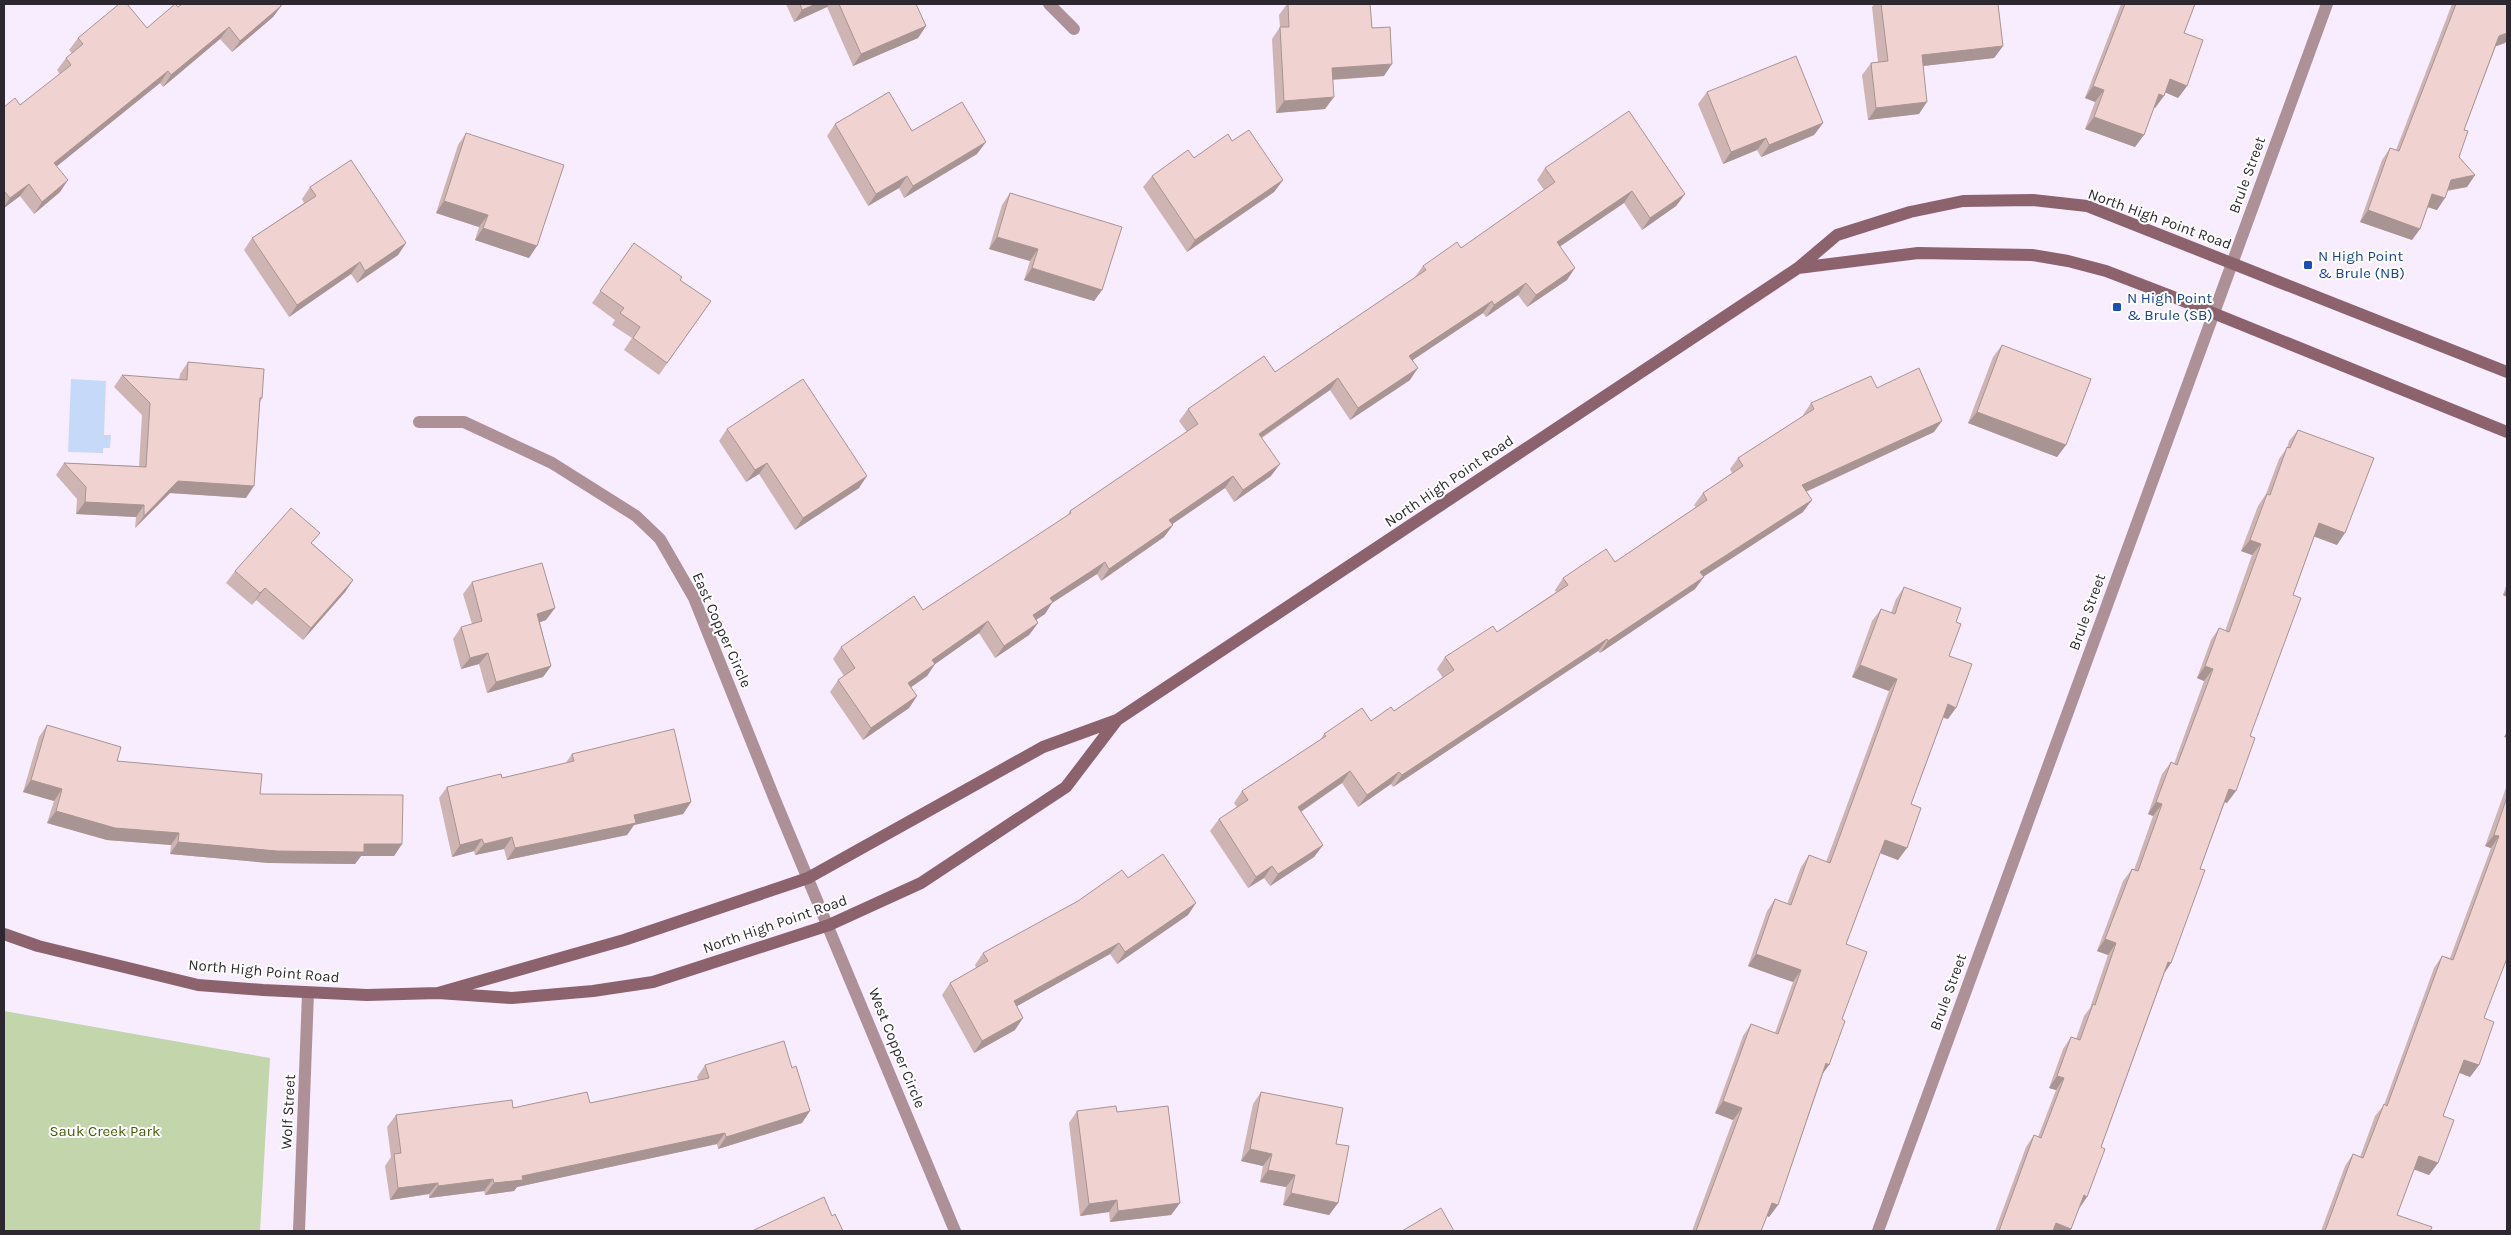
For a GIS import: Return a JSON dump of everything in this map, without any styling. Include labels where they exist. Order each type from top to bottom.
[{"type":"street","points":[[1049,4],[1074,29]]},
{"type":"street","name":"Brule Street","points":[[1878,1231],[2327,4]]},
{"type":"street","name":"North High Point Road","points":[[438,993],[624,940],[808,878],[1043,747],[1117,720],[1798,268],[1837,235],[1910,212],[1963,201],[2032,200],[2087,206],[2507,372]]},
{"type":"street","name":"North High Point Road","points":[[1798,268],[1918,253],[2032,255],[2106,270],[2507,432]]},
{"type":"street","name":"East Copper Circle","points":[[419,422],[464,422],[552,462],[636,516],[660,539],[694,598],[808,878]]},
{"type":"street","name":"North High Point Road","points":[[4,934],[38,946],[198,985],[308,993],[367,995],[438,993],[512,998],[654,982],[829,925],[921,883],[1066,787],[1117,720]]},
{"type":"street","name":"West Copper Circle","points":[[808,878],[955,1231]]},
{"type":"street","name":"Wolf Street","points":[[299,1231],[308,993]]},
{"type":"green space","name":"Sauk Creek Park","points":[[4,1011],[270,1058],[260,1231],[4,1231]]},
{"type":"water","points":[[71,379],[106,381],[104,435],[111,435],[110,448],[103,448],[103,453],[68,452]]},
{"type":"building","points":[[119,4],[127,4],[147,28],[175,4],[178,7],[182,4],[280,4],[281,6],[240,41],[229,27],[171,75],[168,71],[54,163],[68,180],[42,202],[29,184],[10,198],[4,191],[4,107],[15,98],[20,105],[71,65],[66,58],[83,44],[78,38]]},
{"type":"building","points":[[800,4],[816,4],[802,10]]},
{"type":"building","points":[[839,4],[916,4],[926,26],[861,54]]},
{"type":"building","points":[[1288,4],[1370,4],[1372,28],[1390,27],[1392,64],[1332,68],[1334,97],[1284,101],[1280,27],[1289,27]]},
{"type":"building","points":[[1881,4],[1998,4],[2003,46],[1922,55],[1927,102],[1876,108],[1871,63],[1888,61]]},
{"type":"building","points":[[2125,4],[2195,4],[2184,33],[2203,40],[2187,86],[2170,79],[2164,96],[2159,94],[2144,135],[2094,117],[2104,90],[2093,86]]},
{"type":"building","points":[[2456,4],[2507,4],[2507,33],[2499,36],[2464,130],[2468,131],[2459,157],[2475,175],[2451,180],[2445,198],[2432,194],[2420,229],[2368,210],[2390,148],[2399,151]]},
{"type":"building","points":[[1796,56],[1823,123],[1769,145],[1766,138],[1731,152],[1707,92]]},
{"type":"building","points":[[889,92],[912,131],[962,102],[986,142],[913,186],[907,176],[876,194],[835,124]]},
{"type":"building","points":[[1629,111],[1685,194],[1650,218],[1632,191],[1557,242],[1575,268],[1536,295],[1526,283],[1494,305],[1492,301],[1409,356],[1418,368],[1358,408],[1338,378],[1259,434],[1280,464],[1243,490],[1233,476],[1169,520],[1173,525],[1109,569],[1105,562],[1050,598],[1053,602],[1033,615],[1038,623],[1004,646],[988,621],[932,660],[935,664],[908,683],[917,696],[871,728],[838,680],[855,668],[841,647],[914,596],[923,610],[1071,513],[1070,511],[1198,424],[1188,409],[1264,356],[1275,372],[1426,270],[1423,266],[1457,242],[1461,248],[1555,182],[1545,168]]},
{"type":"building","points":[[1249,130],[1283,180],[1195,240],[1152,176],[1188,150],[1194,158],[1228,134],[1232,141]]},
{"type":"building","points":[[466,133],[564,165],[537,246],[483,228],[488,215],[444,201]]},
{"type":"building","points":[[351,160],[406,243],[365,271],[360,262],[297,305],[252,238],[316,196],[310,187]]},
{"type":"building","points":[[1010,193],[1122,227],[1102,290],[1032,268],[1038,249],[997,237]]},
{"type":"building","points":[[634,243],[682,277],[680,280],[711,301],[667,363],[633,338],[640,327],[620,313],[624,308],[600,291]]},
{"type":"building","points":[[2002,345],[2091,379],[2066,445],[1977,412]]},
{"type":"building","points":[[188,362],[264,369],[262,398],[260,398],[254,486],[178,481],[144,516],[144,505],[85,502],[86,487],[64,463],[146,467],[150,403],[122,375],[187,380]]},
{"type":"building","points":[[1919,368],[1942,421],[1802,485],[1812,500],[1700,572],[1704,577],[1402,775],[1399,772],[1367,795],[1350,771],[1298,807],[1323,845],[1278,874],[1272,866],[1256,877],[1219,819],[1248,800],[1242,791],[1326,736],[1324,734],[1362,708],[1371,721],[1391,707],[1394,711],[1454,670],[1445,657],[1493,626],[1497,632],[1568,585],[1563,578],[1606,549],[1615,562],[1707,500],[1703,493],[1743,466],[1738,458],[1814,409],[1811,403],[1871,376],[1877,388]]},
{"type":"building","points":[[803,379],[867,476],[803,518],[767,463],[755,470],[727,429]]},
{"type":"building","points":[[2298,430],[2374,458],[2345,533],[2319,523],[2293,595],[2301,598],[2250,736],[2255,738],[2236,791],[2229,789],[2200,869],[2205,870],[2171,963],[2168,962],[2101,1147],[2105,1149],[2087,1197],[2084,1195],[2071,1229],[2056,1223],[2053,1231],[1999,1231],[2034,1135],[2041,1138],[2064,1078],[2057,1076],[2071,1037],[2080,1040],[2093,1004],[2095,1005],[2116,943],[2105,939],[2132,869],[2138,871],[2162,804],[2156,802],[2171,762],[2177,765],[2213,669],[2205,666],[2219,628],[2229,632],[2261,544],[2250,540],[2267,494],[2270,495],[2287,447],[2290,448]]},
{"type":"building","points":[[291,508],[320,533],[311,543],[353,580],[311,628],[265,588],[260,593],[235,571]]},
{"type":"building","points":[[542,563],[555,608],[537,614],[551,666],[496,682],[488,653],[470,658],[461,627],[482,621],[472,582]]},
{"type":"building","points":[[1904,587],[1961,608],[1956,622],[1961,624],[1949,656],[1972,664],[1956,708],[1948,704],[1911,804],[1921,808],[1907,848],[1885,840],[1846,944],[1867,952],[1842,1019],[1845,1021],[1829,1065],[1826,1063],[1778,1205],[1772,1203],[1761,1231],[1696,1231],[1742,1108],[1723,1101],[1751,1024],[1778,1034],[1801,970],[1756,954],[1775,899],[1791,905],[1809,855],[1830,863],[1897,679],[1860,665],[1881,609],[1895,614]]},
{"type":"building","points":[[47,725],[121,747],[117,761],[262,774],[260,794],[403,795],[402,844],[364,844],[364,852],[277,851],[178,842],[179,833],[115,828],[56,811],[62,789],[31,780]]},
{"type":"building","points":[[674,729],[691,802],[634,815],[636,823],[515,848],[512,837],[484,844],[482,839],[460,845],[447,787],[501,774],[502,778],[574,761],[572,754]]},
{"type":"building","points":[[2507,797],[2507,958],[2484,1018],[2494,1022],[2479,1065],[2464,1060],[2443,1116],[2454,1120],[2438,1163],[2419,1156],[2397,1215],[2432,1227],[2430,1231],[2325,1231],[2353,1154],[2363,1158],[2384,1104],[2387,1106],[2442,956],[2453,960],[2499,836],[2494,835]]},
{"type":"building","points":[[1163,854],[1196,903],[1125,952],[1119,943],[1014,1001],[1023,1018],[982,1041],[950,983],[988,961],[983,953],[1078,901],[1122,870],[1128,878]]},
{"type":"building","points":[[784,1041],[792,1068],[796,1066],[810,1111],[726,1137],[725,1133],[522,1176],[523,1180],[494,1183],[493,1179],[438,1186],[438,1183],[398,1188],[394,1154],[401,1153],[396,1115],[512,1100],[513,1108],[587,1092],[590,1103],[709,1078],[705,1065]]},
{"type":"building","points":[[1261,1092],[1343,1108],[1336,1144],[1349,1146],[1338,1203],[1291,1193],[1295,1175],[1268,1170],[1272,1154],[1250,1149]]},
{"type":"building","points":[[1116,1106],[1117,1112],[1168,1106],[1180,1203],[1118,1211],[1117,1200],[1089,1204],[1077,1111]]},
{"type":"building","points":[[824,1197],[832,1216],[835,1214],[843,1231],[754,1230]]},
{"type":"building","points":[[1441,1208],[1454,1231],[1402,1231]]},
{"type":"place","name":"N High Point & Brule (NB)","points":[[2308,265]]},
{"type":"place","name":"N High Point & Brule (SB)","points":[[2117,307]]}]
